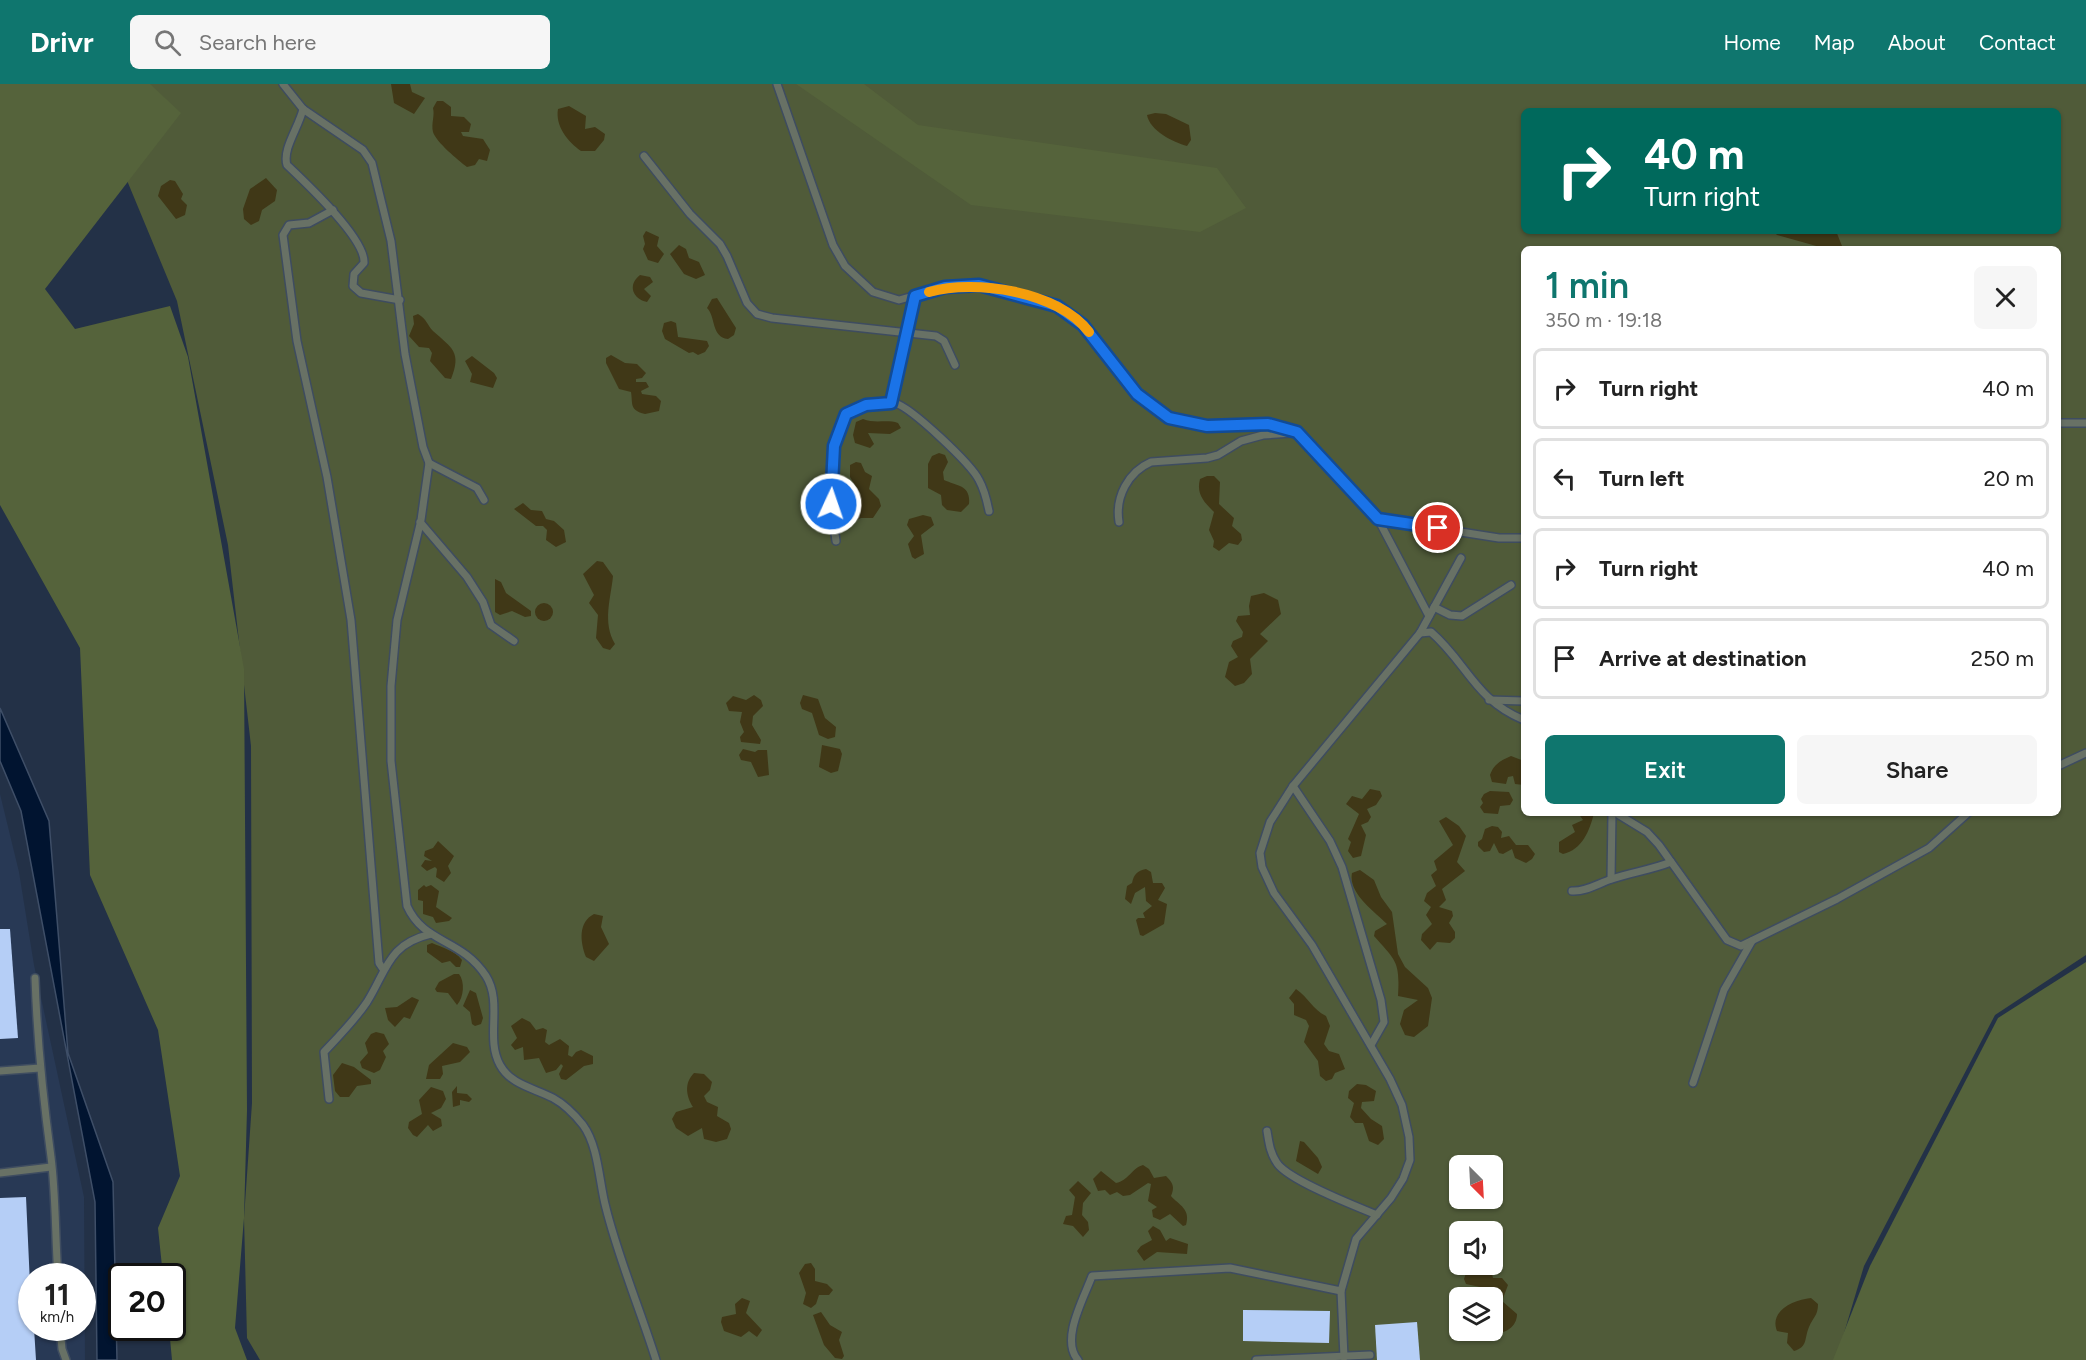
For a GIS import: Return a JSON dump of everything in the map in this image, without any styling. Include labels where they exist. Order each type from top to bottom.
[{"type":"lane","points":[[283,84],[303,109],[363,150],[372,164],[391,241],[405,354],[423,447],[429,462],[420,522],[397,620],[391,686],[391,761],[407,906],[413,919],[423,930],[465,952],[488,979],[494,1000],[495,1052],[500,1066],[511,1079],[554,1099],[585,1127],[592,1146],[606,1209],[656,1360]]},
{"type":"lane","points":[[777,84],[833,245],[845,266],[873,292],[899,300],[945,287],[979,285],[1057,306],[1083,325],[1137,394],[1169,418],[1207,426],[1268,424],[1297,432],[1378,519],[1429,616]]},
{"type":"lane","points":[[303,109],[295,134],[286,148],[287,165],[333,210],[364,258],[364,263],[354,274],[353,286],[361,293],[400,300]]},
{"type":"lane","points":[[644,156],[690,214],[720,244],[728,256],[747,303],[758,314],[772,318],[936,336],[944,341],[955,365]]},
{"type":"lane","points":[[333,210],[309,222],[289,225],[283,236],[297,341],[327,477],[351,621],[378,951],[383,969]]},
{"type":"lane","points":[[891,403],[915,296]]},
{"type":"lane","points":[[836,541],[831,504],[834,446],[846,414],[866,405],[891,403],[911,413],[958,455],[979,480],[989,511]]},
{"type":"lane","points":[[2061,423],[2086,423]]},
{"type":"lane","points":[[1119,522],[1117,507],[1119,499],[1142,466],[1151,462],[1218,456],[1241,441],[1263,435],[1297,432]]},
{"type":"lane","points":[[429,462],[477,488],[484,500]]},
{"type":"lane","points":[[1378,519],[1498,538],[1521,538]]},
{"type":"lane","points":[[420,522],[467,577],[483,602],[491,626],[514,641]]},
{"type":"lane","points":[[1344,1357],[1341,1291],[1356,1239],[1397,1189],[1410,1160],[1409,1137],[1402,1106],[1371,1045],[1312,945],[1274,893],[1262,867],[1260,853],[1270,822],[1293,786],[1420,633],[1461,558]]},
{"type":"lane","points":[[1434,607],[1450,615],[1461,615],[1511,585]]},
{"type":"lane","points":[[1420,633],[1431,632],[1490,700],[1521,718]]},
{"type":"lane","points":[[1490,700],[1521,700]]},
{"type":"lane","points":[[2061,765],[2086,753]]},
{"type":"lane","points":[[1293,786],[1330,841],[1342,867],[1381,1000],[1384,1022],[1371,1045]]},
{"type":"lane","points":[[1611,879],[1614,816]]},
{"type":"lane","points":[[1619,816],[1647,832],[1727,940],[1741,946],[1837,899],[1929,848],[1965,816]]},
{"type":"lane","points":[[1572,891],[1579,892],[1611,879],[1634,875],[1671,862]]},
{"type":"lane","points":[[329,1099],[324,1052],[366,1004],[383,969],[402,946],[418,937],[431,934]]},
{"type":"lane","points":[[1693,1083],[1724,990],[1752,941]]},
{"type":"lane","points":[[35,978],[40,1068],[51,1167],[57,1263]]},
{"type":"lane","points":[[0,1071],[40,1068]]},
{"type":"lane","points":[[1267,1131],[1270,1150],[1278,1165],[1291,1175],[1377,1215]]},
{"type":"lane","points":[[0,1173],[51,1167]]},
{"type":"lane","points":[[1078,1360],[1072,1353],[1071,1337],[1092,1276],[1230,1268],[1341,1291]]},
{"type":"lane","points":[[61,1341],[66,1360]]},
{"type":"lane","points":[[1257,1360],[1370,1356]]},
{"type":"shaded area","points":[[0,708],[49,821],[68,1053],[113,1182],[115,1263],[108,1263],[108,1341],[117,1341],[117,1360],[97,1360],[95,1202],[21,811],[0,761]]},
{"type":"shaded area","points":[[0,794],[19,872],[34,965],[84,1197],[84,1263],[18,1263],[18,1341],[85,1341],[85,1360],[0,1360]]},
{"type":"green space","points":[[0,84],[150,84],[181,113],[45,289],[75,329],[170,306],[188,357],[244,669],[247,1110],[244,1218],[235,1328],[247,1360],[172,1360],[170,1341],[186,1341],[186,1263],[162,1263],[158,1228],[180,1176],[158,1030],[90,875],[80,648],[0,505]]},
{"type":"green space","points":[[87,84],[2086,84],[2086,955],[1995,1015],[1864,1266],[1836,1360],[260,1360],[247,1338],[244,1218],[252,1103],[251,746],[228,545],[177,301]]},
{"type":"green space","points":[[796,84],[864,84],[918,125],[1217,168],[1246,208],[1200,232],[971,205]]},
{"type":"green space","points":[[2086,962],[2086,1360],[1833,1360],[1870,1266],[1998,1018]]},
{"type":"sand","points":[[391,84],[410,84],[412,92],[425,98],[414,114],[394,103]]},
{"type":"sand","points":[[437,101],[443,101],[451,107],[451,116],[464,117],[471,124],[469,132],[461,132],[463,136],[483,139],[490,150],[487,161],[479,159],[475,165],[467,167],[438,141],[433,132],[433,108]]},
{"type":"sand","points":[[569,106],[586,116],[585,129],[595,127],[605,134],[604,140],[595,151],[581,151],[564,133],[558,121],[558,109]]},
{"type":"sand","points":[[1166,114],[1189,125],[1191,140],[1187,146],[1157,131],[1147,115]]},
{"type":"sand","points":[[266,178],[277,190],[275,201],[262,210],[259,221],[251,225],[244,219],[243,209],[250,189]]},
{"type":"sand","points":[[170,180],[175,181],[183,194],[181,199],[187,205],[185,215],[176,219],[158,196],[161,186]]},
{"type":"sand","points":[[646,231],[659,237],[657,246],[664,254],[658,263],[648,260],[643,249],[645,244],[643,236]]},
{"type":"sand","points":[[1837,234],[1842,246],[1816,246],[1777,235]]},
{"type":"sand","points":[[679,245],[686,249],[689,258],[699,262],[705,275],[696,279],[684,274],[670,254]]},
{"type":"sand","points":[[640,275],[650,277],[653,282],[644,289],[651,296],[647,302],[638,298],[633,291],[634,283]]},
{"type":"sand","points":[[717,298],[736,328],[734,335],[728,339],[716,331],[707,308],[712,299]]},
{"type":"sand","points":[[418,314],[453,351],[456,362],[451,379],[445,378],[430,361],[432,353],[429,348],[419,347],[409,336],[414,324],[413,316]]},
{"type":"sand","points":[[671,321],[676,323],[678,337],[707,341],[709,346],[705,352],[698,355],[693,352],[689,353],[665,339],[662,331],[664,323]]},
{"type":"sand","points":[[611,355],[625,363],[637,364],[646,373],[642,378],[636,379],[636,382],[646,382],[649,387],[641,391],[642,394],[656,396],[661,401],[659,411],[645,414],[636,411],[632,403],[631,392],[619,389],[606,363],[606,358]]},
{"type":"sand","points":[[472,356],[494,373],[497,378],[493,388],[470,382],[472,374],[465,361]]},
{"type":"sand","points":[[863,419],[894,422],[898,423],[901,428],[890,434],[868,433],[874,444],[870,448],[855,443],[853,435],[856,422]]},
{"type":"sand","points":[[939,453],[945,455],[948,462],[943,472],[944,480],[962,487],[968,493],[969,504],[961,512],[947,510],[942,505],[941,495],[928,488],[928,464],[932,456]]},
{"type":"sand","points":[[856,462],[861,463],[865,472],[872,476],[869,489],[879,499],[881,506],[873,518],[861,518],[851,523],[844,520],[841,514],[844,507],[855,499],[859,492],[850,477],[850,465]]},
{"type":"sand","points":[[1214,476],[1220,482],[1219,504],[1234,518],[1232,526],[1241,534],[1242,540],[1238,545],[1229,543],[1219,551],[1213,547],[1214,541],[1209,530],[1214,512],[1204,501],[1199,489],[1200,479]]},
{"type":"sand","points":[[523,503],[531,510],[542,511],[546,519],[554,521],[564,530],[566,542],[556,547],[546,540],[547,530],[543,526],[536,526],[514,509]]},
{"type":"sand","points":[[923,515],[931,517],[934,525],[921,535],[924,554],[915,559],[912,557],[908,544],[914,536],[907,525],[909,519]]},
{"type":"sand","points":[[597,561],[603,562],[613,576],[608,619],[615,644],[610,650],[603,648],[596,638],[598,615],[589,603],[594,595],[583,574]]},
{"type":"sand","points":[[495,579],[501,582],[506,593],[531,611],[531,616],[525,617],[512,611],[500,615],[495,612]]},
{"type":"sand","points":[[1264,593],[1278,600],[1281,614],[1260,634],[1268,641],[1250,659],[1252,674],[1244,683],[1235,686],[1225,677],[1229,662],[1238,657],[1231,646],[1233,641],[1242,637],[1243,632],[1236,621],[1238,616],[1250,615],[1251,596]]},
{"type":"sand","points":[[544,603],[550,606],[553,612],[550,618],[544,621],[538,618],[535,612],[538,606]]},
{"type":"sand","points":[[754,695],[761,700],[763,706],[753,716],[752,725],[761,740],[760,744],[741,742],[740,737],[744,732],[740,722],[742,712],[729,711],[726,703],[733,696],[746,700]]},
{"type":"sand","points":[[803,695],[818,699],[825,718],[836,727],[835,737],[828,739],[819,735],[812,713],[802,709],[800,703]]},
{"type":"sand","points":[[822,745],[840,749],[842,754],[838,771],[831,773],[819,767]]},
{"type":"sand","points":[[743,749],[755,752],[767,750],[769,775],[758,777],[751,762],[741,760],[739,755]]},
{"type":"sand","points":[[1511,756],[1521,760],[1521,785],[1515,784],[1513,776],[1508,777],[1506,784],[1492,782],[1490,775],[1493,768]]},
{"type":"sand","points":[[1370,789],[1380,791],[1382,796],[1376,805],[1367,809],[1371,817],[1368,822],[1361,825],[1366,835],[1361,856],[1353,858],[1348,851],[1351,842],[1348,839],[1359,814],[1346,804],[1352,796],[1362,799]]},
{"type":"sand","points":[[1490,791],[1509,792],[1513,800],[1510,805],[1500,806],[1498,814],[1484,813],[1480,807],[1483,803],[1481,799]]},
{"type":"sand","points":[[1580,816],[1593,816],[1580,844],[1570,852],[1563,854],[1559,852],[1559,842],[1575,832],[1572,825],[1583,820]]},
{"type":"sand","points":[[1446,817],[1459,826],[1466,836],[1457,862],[1465,871],[1442,889],[1446,900],[1439,907],[1452,911],[1453,916],[1449,923],[1455,932],[1455,938],[1450,943],[1437,942],[1430,950],[1421,940],[1422,934],[1432,924],[1426,915],[1431,907],[1424,901],[1427,893],[1436,886],[1431,875],[1437,870],[1434,861],[1453,845],[1439,821]]},
{"type":"sand","points":[[1492,826],[1498,827],[1502,832],[1501,838],[1509,836],[1516,845],[1528,845],[1535,854],[1532,859],[1526,863],[1515,858],[1512,849],[1503,854],[1499,853],[1494,843],[1490,851],[1484,852],[1478,846],[1478,842],[1482,839],[1485,829]]},
{"type":"sand","points":[[438,841],[454,856],[448,866],[451,873],[444,882],[436,877],[435,867],[427,871],[421,866],[425,860],[432,861],[424,856],[425,851],[433,848]]},
{"type":"sand","points":[[1146,869],[1151,872],[1153,883],[1162,883],[1165,888],[1158,900],[1167,904],[1164,924],[1143,936],[1140,935],[1136,920],[1145,918],[1143,913],[1152,906],[1146,901],[1145,887],[1135,893],[1131,904],[1125,899],[1127,886],[1132,883],[1136,873]]},
{"type":"sand","points":[[1360,870],[1374,880],[1381,897],[1392,912],[1398,954],[1405,967],[1428,988],[1432,998],[1428,1026],[1414,1037],[1405,1035],[1400,1024],[1404,1010],[1418,1000],[1398,996],[1398,975],[1395,962],[1374,936],[1375,931],[1387,924],[1363,901],[1354,888],[1352,873]]},
{"type":"sand","points":[[424,885],[426,887],[431,885],[439,891],[436,907],[452,918],[449,921],[436,923],[433,917],[423,914],[423,901],[418,900],[418,890]]},
{"type":"sand","points":[[594,914],[603,916],[601,927],[609,944],[594,961],[586,957],[582,945],[582,933],[585,922]]},
{"type":"sand","points":[[432,943],[459,957],[462,960],[460,967],[456,967],[450,961],[442,963],[427,952],[427,945]]},
{"type":"sand","points":[[454,974],[459,974],[463,985],[461,998],[457,1005],[448,993],[437,992],[435,989],[439,982]]},
{"type":"sand","points":[[1296,989],[1326,1016],[1330,1026],[1324,1044],[1329,1051],[1339,1054],[1345,1069],[1335,1073],[1332,1079],[1326,1081],[1320,1076],[1318,1061],[1304,1042],[1309,1026],[1306,1020],[1294,1015],[1294,1004],[1289,998]]},
{"type":"sand","points":[[470,990],[476,993],[483,1018],[481,1024],[475,1026],[472,1024],[470,1012],[463,1006]]},
{"type":"sand","points":[[412,997],[419,1000],[410,1019],[404,1017],[395,1027],[388,1020],[385,1008],[397,1007]]},
{"type":"sand","points":[[522,1018],[530,1022],[536,1030],[543,1028],[547,1030],[545,1042],[549,1045],[560,1039],[569,1046],[568,1055],[572,1057],[581,1050],[593,1056],[593,1064],[584,1066],[566,1080],[561,1079],[559,1074],[563,1066],[561,1064],[556,1070],[546,1073],[539,1058],[524,1060],[523,1047],[515,1050],[511,1045],[517,1038],[511,1026]]},
{"type":"sand","points":[[376,1032],[384,1034],[389,1044],[383,1051],[386,1057],[380,1070],[374,1073],[362,1068],[360,1062],[368,1053],[365,1043],[371,1034]]},
{"type":"sand","points":[[453,1043],[467,1047],[470,1052],[460,1062],[442,1066],[443,1074],[440,1079],[426,1079],[429,1065]]},
{"type":"sand","points":[[342,1063],[354,1067],[371,1080],[371,1084],[357,1086],[349,1097],[340,1097],[335,1091],[333,1075]]},
{"type":"sand","points":[[694,1073],[704,1074],[712,1082],[710,1090],[704,1096],[707,1102],[718,1107],[717,1116],[729,1123],[731,1129],[727,1139],[716,1142],[704,1139],[702,1128],[688,1136],[676,1128],[672,1119],[676,1112],[693,1107],[687,1090]]},
{"type":"sand","points":[[1357,1084],[1366,1085],[1376,1091],[1374,1101],[1362,1102],[1361,1108],[1371,1119],[1382,1126],[1384,1139],[1378,1145],[1369,1141],[1363,1123],[1355,1123],[1350,1117],[1354,1103],[1348,1098],[1349,1091]]},
{"type":"sand","points":[[457,1086],[457,1093],[467,1094],[472,1099],[469,1102],[460,1100],[460,1105],[453,1107],[452,1092]]},
{"type":"sand","points":[[431,1087],[443,1091],[446,1099],[441,1108],[431,1113],[441,1119],[442,1126],[433,1131],[428,1125],[417,1137],[408,1128],[409,1122],[422,1114],[419,1100]]},
{"type":"sand","points":[[1300,1141],[1304,1142],[1318,1158],[1322,1167],[1318,1174],[1296,1161]]},
{"type":"sand","points":[[1143,1165],[1149,1169],[1154,1178],[1166,1176],[1173,1185],[1171,1196],[1186,1211],[1186,1225],[1183,1226],[1170,1214],[1160,1220],[1153,1217],[1152,1210],[1157,1207],[1148,1201],[1151,1184],[1148,1183],[1130,1195],[1123,1196],[1117,1192],[1110,1195],[1105,1190],[1098,1191],[1093,1179],[1101,1171],[1116,1183],[1124,1180]]},
{"type":"sand","points":[[1078,1181],[1091,1193],[1083,1203],[1082,1215],[1088,1222],[1089,1230],[1083,1237],[1073,1226],[1063,1224],[1066,1216],[1072,1215],[1075,1197],[1069,1190]]},
{"type":"sand","points":[[1153,1226],[1160,1230],[1166,1241],[1170,1238],[1188,1244],[1187,1254],[1157,1252],[1144,1261],[1137,1251],[1152,1240],[1148,1231]]},
{"type":"sand","points":[[811,1263],[815,1269],[815,1281],[827,1284],[833,1290],[829,1295],[819,1295],[816,1304],[811,1308],[803,1304],[806,1293],[799,1273],[805,1264]]},
{"type":"sand","points":[[1465,1275],[1492,1275],[1493,1278],[1502,1278],[1508,1285],[1503,1298],[1503,1287],[1480,1287],[1466,1284]]},
{"type":"sand","points":[[742,1298],[750,1301],[746,1313],[762,1330],[757,1337],[749,1331],[741,1337],[724,1331],[722,1317],[736,1314],[735,1304]]},
{"type":"sand","points":[[1811,1298],[1818,1304],[1817,1311],[1804,1345],[1794,1351],[1787,1343],[1788,1333],[1777,1331],[1776,1318],[1779,1312],[1790,1304]]},
{"type":"sand","points":[[1503,1302],[1517,1314],[1514,1325],[1503,1332]]},
{"type":"sand","points":[[821,1312],[830,1325],[842,1332],[839,1340],[844,1356],[842,1359],[835,1358],[824,1345],[813,1315]]},
{"type":"building","points":[[0,929],[10,929],[18,1038],[0,1039]]},
{"type":"building","points":[[26,1197],[29,1263],[18,1263],[18,1341],[35,1341],[36,1360],[0,1360],[0,1198]]},
{"type":"building","points":[[1243,1310],[1330,1311],[1329,1343],[1243,1341]]},
{"type":"building","points":[[1417,1322],[1420,1360],[1377,1360],[1375,1325]]},
{"type":"slow traffic","points":[[929,292],[945,287],[979,285],[1033,298],[1057,306],[1089,332]]},
{"type":"route","points":[[831,504],[834,446],[846,414],[866,405],[891,403],[915,296],[945,287],[979,285],[1057,306],[1083,325],[1137,394],[1169,418],[1207,426],[1268,424],[1297,432],[1378,519],[1438,528]]}]
